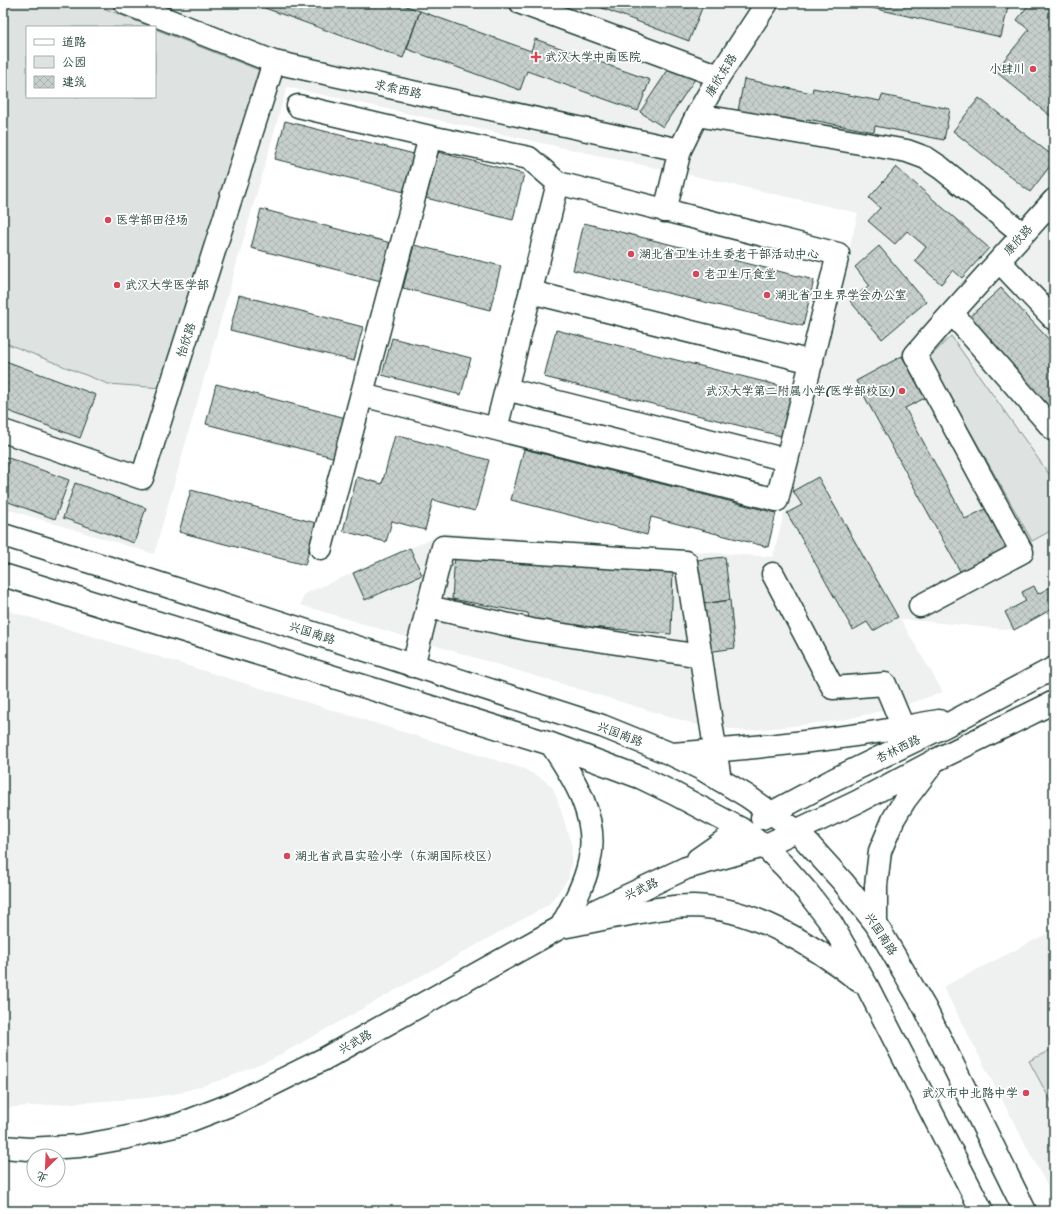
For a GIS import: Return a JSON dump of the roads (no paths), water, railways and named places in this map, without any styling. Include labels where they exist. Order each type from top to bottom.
[{"type":"main road","name":"求索西路","points":[[125,3],[274,62],[680,150]]},
{"type":"main road","points":[[521,3],[719,76]]},
{"type":"main road","name":"康欣东路","points":[[665,210],[680,150],[696,115],[719,76],[767,3]]},
{"type":"main road","name":"怡欣路","points":[[3,431],[142,478],[274,62]]},
{"type":"main road","points":[[298,106],[430,137],[529,158],[558,183],[838,254],[777,500],[362,395]]},
{"type":"main road","points":[[696,115],[907,151],[926,158],[941,168],[1023,234]]},
{"type":"main road","points":[[322,548],[430,137]]},
{"type":"main road","points":[[496,429],[558,183]]},
{"type":"main road","name":"康欣路","points":[[920,606],[1022,552],[915,355],[1023,234],[1051,209]]},
{"type":"main road","points":[[999,261],[1054,319]]},
{"type":"main road","points":[[531,292],[812,362]]},
{"type":"main road","points":[[952,313],[1054,430]]},
{"type":"main road","points":[[506,389],[787,460]]},
{"type":"main road","name":"兴国南路","points":[[3,535],[602,726],[671,754],[720,780],[772,813],[797,830],[844,882],[876,924],[925,1008],[1026,1211]]},
{"type":"main road","points":[[413,666],[443,547],[686,562],[720,780]]},
{"type":"main road","points":[[773,574],[833,688],[885,684],[903,727]]},
{"type":"main road","points":[[3,575],[550,744],[642,778],[741,828],[764,846],[786,868],[831,923],[867,986],[982,1211]]},
{"type":"main road","points":[[428,608],[532,630],[701,656]]},
{"type":"main road","name":"杏林西路","points":[[741,828],[835,779],[964,716],[1054,668]]},
{"type":"main road","points":[[764,846],[857,802],[936,760],[1054,702]]},
{"type":"main road","points":[[671,754],[716,751],[808,741],[877,732],[964,716]]},
{"type":"main road","points":[[550,744],[570,772],[588,813],[592,844],[588,868],[577,897],[561,927]]},
{"type":"main road","points":[[876,924],[876,886],[880,851],[897,812],[904,800],[936,760]]},
{"type":"main road","name":"兴武路","points":[[686,868],[741,828]]},
{"type":"main road","name":"兴武路","points":[[3,1147],[29,1149],[73,1147],[117,1140],[178,1125],[228,1106],[324,1059],[561,927],[686,868],[764,846]]},
{"type":"main road","points":[[561,927],[667,907],[694,906],[722,910],[745,916],[771,926],[798,940],[832,959],[867,986]]},
{"type":"place","name":"武汉大学中南医院","points":[[536,57]]},
{"type":"place","name":"小肆川","points":[[1033,69]]},
{"type":"place","name":"医学部田径场","points":[[108,220]]},
{"type":"place","name":"湖北省卫生计生委老干部活动中心","points":[[631,254]]},
{"type":"place","name":"老卫生厅食堂","points":[[696,274]]},
{"type":"place","name":"武汉大学医学部","points":[[117,285]]},
{"type":"place","name":"湖北省卫生界学会办公室","points":[[767,295]]},
{"type":"place","name":"武汉大学第二附属小学(医学部校区)","points":[[902,391]]},
{"type":"place","name":"湖北省武昌实验小学（东湖国际校区）","points":[[287,856]]},
{"type":"place","name":"武汉市中北路中学","points":[[1026,1093]]}]
